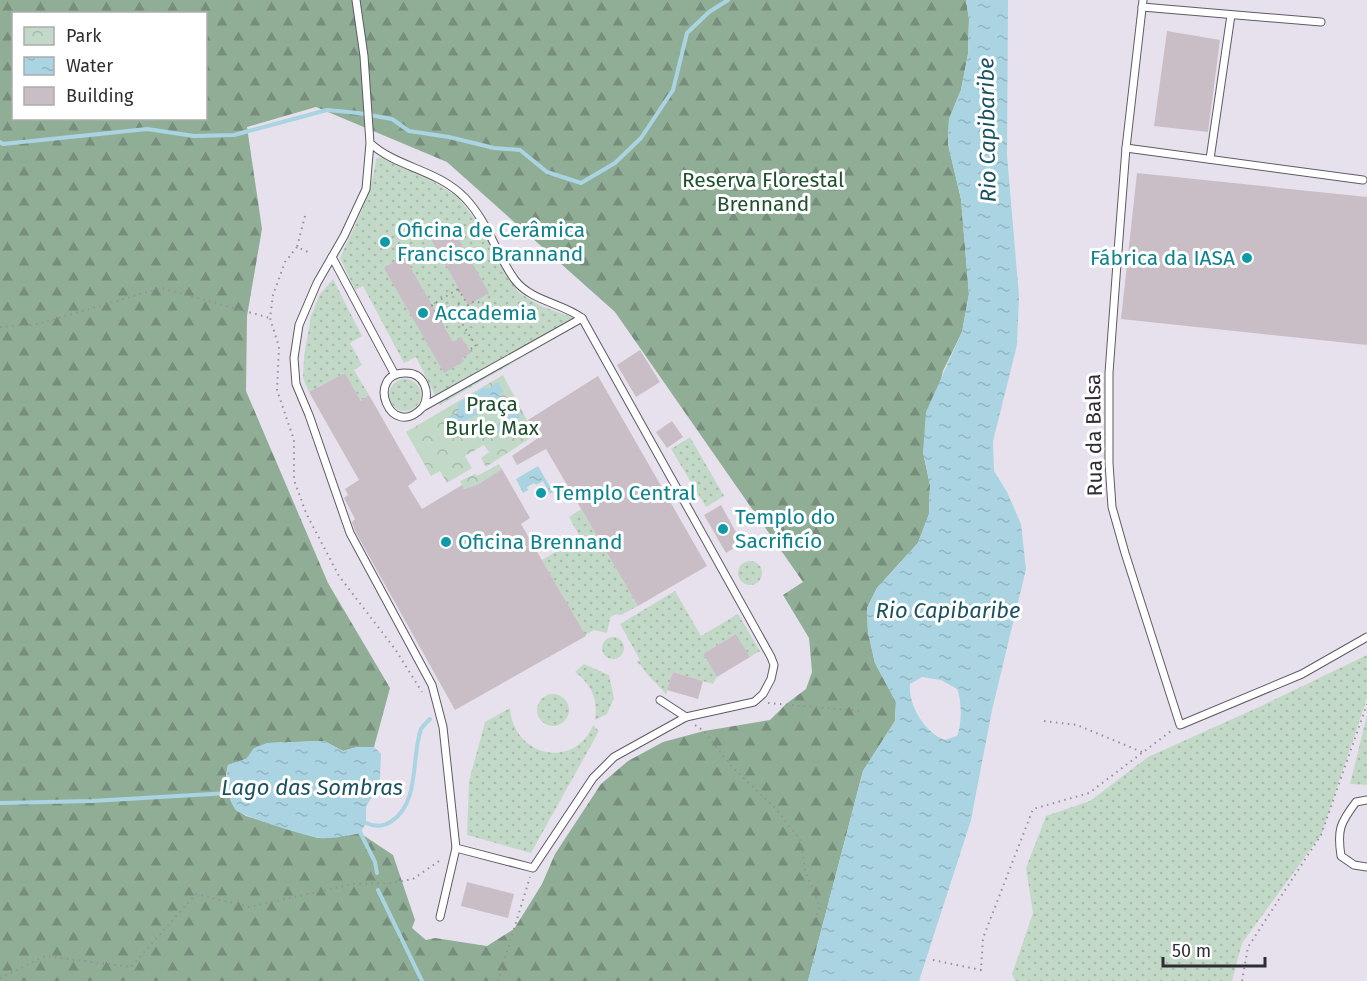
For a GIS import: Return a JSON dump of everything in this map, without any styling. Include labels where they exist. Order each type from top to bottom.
[{"type":"lane","points":[[356,0],[364,56],[369,121],[370,143],[366,189],[317,283],[299,325],[294,357],[296,384],[309,414],[350,532],[432,685],[443,727],[456,848],[440,917]]},
{"type":"lane","points":[[1142,4],[1232,15],[1321,22]]},
{"type":"lane","name":"Rua da Balsa","points":[[1142,4],[1126,148],[1109,373],[1108,464],[1111,496],[1125,554],[1180,725]]},
{"type":"lane","points":[[1210,159],[1232,15]]},
{"type":"lane","points":[[370,143],[389,157],[430,173],[465,198],[489,229],[516,281],[545,301],[570,310],[582,318],[774,665],[764,694],[754,702],[686,717],[614,757],[592,778],[533,868],[456,848]]},
{"type":"lane","points":[[1126,148],[1363,180]]},
{"type":"lane","points":[[332,257],[395,375]]},
{"type":"lane","points":[[423,407],[427,395],[424,383],[414,374],[395,375],[385,385],[386,406],[397,415],[404,417],[418,412],[423,407],[582,318]]},
{"type":"lane","points":[[1180,725],[1302,674],[1367,637]]},
{"type":"lane","points":[[660,700],[686,717]]},
{"type":"lane","points":[[1367,800],[1356,802],[1344,817],[1338,836],[1341,856],[1354,865],[1367,867]]},
{"type":"path","points":[[305,216],[297,247],[308,252]]},
{"type":"path","points":[[0,327],[34,325],[161,288],[270,318]]},
{"type":"path","points":[[458,289],[468,305],[475,301],[497,309],[493,322],[476,316],[471,320],[466,312],[458,304],[438,316],[432,305],[458,289]]},
{"type":"path","points":[[466,312],[458,317],[476,346],[469,350]]},
{"type":"path","points":[[754,702],[863,711]]},
{"type":"path","points":[[1242,981],[1248,947],[1321,835],[1367,704]]},
{"type":"path","points":[[686,717],[704,731],[732,766],[775,808],[801,841],[805,871],[820,907],[810,927]]},
{"type":"path","points":[[1044,721],[1077,725],[1142,752]]},
{"type":"path","points":[[933,960],[981,970],[983,938],[1033,809],[1089,793],[1180,725]]},
{"type":"path","points":[[0,978],[45,956],[131,967],[196,894],[249,906],[352,884],[391,883],[413,879],[456,848]]},
{"type":"path","points":[[498,981],[533,868]]},
{"type":"green space","name":"Reserva Florestal Brennand","points":[[0,0],[966,0],[969,19],[968,54],[961,90],[949,119],[948,144],[961,199],[969,294],[962,332],[943,371],[923,452],[930,485],[929,514],[918,543],[877,588],[867,608],[868,632],[875,663],[896,702],[895,721],[863,771],[808,981],[0,981]],"holes":[[[316,107],[447,162],[615,312],[803,582],[783,595],[809,638],[812,672],[806,689],[770,720],[704,731],[663,742],[628,761],[601,784],[555,854],[542,884],[514,929],[487,946],[435,938],[426,940],[412,928],[415,920],[393,855],[360,833],[318,838],[246,816],[235,809],[226,775],[228,765],[246,759],[267,743],[324,741],[343,751],[357,747],[374,747],[390,688],[328,583],[246,391],[247,316],[262,229],[247,127]]]},
{"type":"green space","points":[[380,157],[432,181],[457,196],[485,232],[518,292],[541,306],[577,319],[580,324],[440,405],[416,357],[404,363],[363,286],[355,290],[340,258],[367,197],[376,159]]},
{"type":"green space","points":[[333,279],[362,336],[350,343],[362,365],[354,370],[369,395],[361,401],[345,373],[309,392],[303,378],[304,356],[311,316],[320,294]]},
{"type":"green space","name":"Praça Burle Max","points":[[503,375],[535,435],[486,467],[481,458],[489,452],[484,445],[465,456],[472,468],[447,483],[440,471],[431,476],[406,432]]},
{"type":"green space","points":[[405,379],[417,383],[421,395],[417,407],[405,411],[393,407],[389,395],[393,383]]},
{"type":"green space","points":[[690,437],[724,496],[706,507],[671,449]]},
{"type":"green space","points":[[499,464],[502,469],[477,485],[464,489],[460,481],[475,474],[477,476]]},
{"type":"green space","points":[[581,509],[638,606],[610,618],[607,633],[594,630],[585,635],[542,560],[580,537],[569,517]]},
{"type":"green space","points":[[750,561],[759,564],[762,573],[759,582],[750,585],[741,582],[738,573],[741,564]]},
{"type":"green space","points":[[675,591],[701,636],[738,614],[760,651],[750,657],[736,634],[703,654],[717,677],[713,684],[673,672],[666,695],[637,662],[640,660],[620,624]]},
{"type":"green space","points":[[609,637],[617,637],[624,644],[624,652],[617,659],[609,659],[602,652],[602,644]]},
{"type":"green space","points":[[1367,655],[1367,698],[1321,835],[1242,943],[1232,981],[1015,981],[1012,974],[1033,913],[1026,868],[1046,816],[1090,801],[1148,757]]},
{"type":"green space","points":[[584,664],[609,675],[614,698],[607,714],[595,720],[596,705],[593,693],[586,682],[575,672]]},
{"type":"green space","points":[[553,694],[565,698],[569,710],[565,722],[553,726],[541,722],[537,710],[541,698]]},
{"type":"green space","points":[[510,708],[514,724],[522,737],[533,747],[546,752],[559,752],[572,748],[584,739],[593,725],[599,731],[531,853],[467,835],[469,781],[485,722]]},
{"type":"green space","points":[[1367,715],[1367,785],[1350,784]]},
{"type":"water","name":"Rio Capibaribe","points":[[966,0],[1008,0],[1007,155],[1019,296],[1017,345],[993,441],[994,471],[1007,492],[1021,524],[1026,569],[992,710],[971,820],[919,981],[808,981],[863,771],[895,721],[896,702],[875,663],[868,632],[867,608],[877,588],[918,543],[929,514],[930,485],[923,452],[926,412],[962,332],[969,294],[961,199],[948,144],[949,119],[961,90],[968,54],[969,19]],"holes":[[[922,677],[941,680],[957,689],[961,706],[957,736],[945,740],[931,731],[919,717],[910,692],[910,684]]]},
{"type":"water","points":[[498,382],[504,392],[499,395],[499,399],[510,400],[521,417],[513,422],[515,426],[498,434],[495,427],[507,418],[506,412],[499,408],[491,411],[480,402],[477,406],[478,414],[454,426],[448,417],[457,413],[459,409],[457,404],[483,388],[489,388]]},
{"type":"water","points":[[538,466],[553,492],[550,494],[543,481],[527,487],[528,490],[523,493],[516,479]]},
{"type":"water","name":"Lago das Sombras","points":[[324,741],[343,751],[357,747],[374,747],[381,754],[380,778],[366,807],[366,823],[360,833],[319,838],[276,826],[236,810],[229,794],[228,765],[246,759],[254,748],[267,743]]},
{"type":"building","points":[[1167,31],[1220,40],[1208,132],[1154,126]]},
{"type":"building","name":"Fábrica da IASA","points":[[1137,173],[1367,197],[1367,345],[1121,319]]},
{"type":"building","points":[[452,227],[489,293],[468,305],[431,239]]},
{"type":"building","name":"Accademia","points":[[404,256],[453,342],[461,337],[471,353],[462,358],[464,361],[444,373],[384,268]]},
{"type":"building","points":[[640,350],[660,382],[636,397],[617,365]]},
{"type":"building","name":"Oficina Brennand","points":[[345,373],[361,401],[369,395],[417,479],[408,486],[422,509],[462,485],[464,489],[477,485],[502,469],[530,518],[521,524],[586,636],[455,710],[355,531],[352,522],[355,519],[344,498],[348,495],[345,489],[359,480],[309,392]]},
{"type":"building","points":[[598,376],[707,566],[638,606],[546,449],[517,465],[512,456],[538,438],[528,420]]},
{"type":"building","points":[[672,421],[683,437],[667,448],[656,432]]},
{"type":"building","name":"Templo do Sacrificío","points":[[721,505],[742,543],[726,553],[704,515]]},
{"type":"building","points":[[736,634],[750,657],[717,677],[703,654]]},
{"type":"building","points":[[673,672],[703,681],[698,699],[667,690]]},
{"type":"building","points":[[467,882],[514,894],[508,918],[461,906]]},
{"type":"waterway","points":[[0,142],[3,144],[147,129],[194,136],[234,135],[327,110],[392,119],[409,131],[449,137],[494,148],[520,150],[547,172],[581,183],[615,163],[641,138],[673,90],[687,33],[709,12],[728,0]]},
{"type":"waterway","points":[[366,823],[382,825],[392,821],[401,813],[411,791],[421,729],[430,719]]},
{"type":"waterway","points":[[0,803],[92,801],[229,793]]},
{"type":"waterway","points":[[359,830],[375,862],[377,873]]},
{"type":"waterway","points":[[378,890],[422,981]]},
{"type":"place","name":"Oficina de Cerâmica Francisco Brannand","points":[[385,242]]},
{"type":"place","name":"Fábrica da IASA","points":[[1247,258]]},
{"type":"place","name":"Accademia","points":[[423,313]]},
{"type":"place","name":"Templo Central","points":[[541,493]]},
{"type":"place","name":"Templo do Sacrificío","points":[[723,529]]},
{"type":"place","name":"Oficina Brennand","points":[[446,542]]}]
